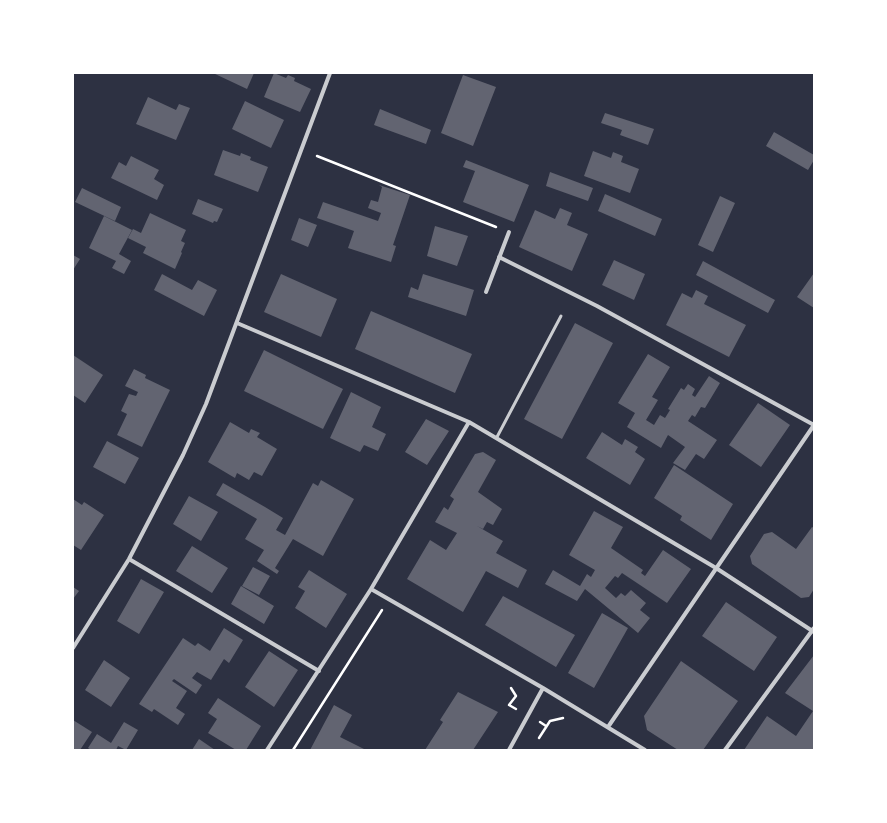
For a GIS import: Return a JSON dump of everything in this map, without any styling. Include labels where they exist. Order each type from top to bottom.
[{"type":"street","points":[[73,648],[129,559],[170,480],[206,404],[330,73]]},
{"type":"street","points":[[486,292],[509,232]]},
{"type":"street","points":[[499,257],[597,306],[814,425],[608,727]]},
{"type":"street","points":[[237,323],[469,422],[716,568],[813,630],[725,750]]},
{"type":"street","points":[[267,750],[371,589],[469,422]]},
{"type":"street","points":[[129,559],[319,671]]},
{"type":"street","points":[[371,589],[543,688],[645,750]]},
{"type":"street","points":[[508,750],[543,688]]},
{"type":"lane","points":[[496,437],[560,316]]},
{"type":"path","points":[[316,156],[509,232]]},
{"type":"path","points":[[293,750],[382,610],[388,614]]},
{"type":"path","points":[[509,686],[514,691],[516,696],[509,705],[546,726]]},
{"type":"path","points":[[539,738],[550,721],[562,717],[569,720]]},
{"type":"building","points":[[213,73],[254,73],[247,89]]},
{"type":"building","points":[[274,73],[286,78],[288,75],[295,78],[294,81],[311,89],[300,112],[264,97]]},
{"type":"building","points":[[463,75],[496,87],[473,146],[441,133]]},
{"type":"building","points":[[148,97],[176,110],[179,104],[190,108],[176,140],[136,124]]},
{"type":"building","points":[[245,101],[284,120],[271,148],[232,129]]},
{"type":"building","points":[[380,109],[431,130],[426,144],[374,125]]},
{"type":"building","points":[[605,113],[654,129],[648,145],[620,135],[622,130],[601,123]]},
{"type":"building","points":[[774,132],[814,155],[814,160],[808,170],[766,146]]},
{"type":"building","points":[[223,150],[240,156],[241,153],[251,157],[250,160],[268,167],[258,192],[214,175]]},
{"type":"building","points":[[593,151],[611,158],[613,152],[623,156],[621,162],[639,169],[630,193],[584,176]]},
{"type":"building","points":[[131,156],[159,170],[154,179],[164,185],[157,200],[111,178],[119,162],[126,166]]},
{"type":"building","points":[[466,160],[529,185],[514,222],[463,202],[475,171],[463,167]]},
{"type":"building","points":[[550,172],[593,188],[588,201],[546,186]]},
{"type":"building","points":[[379,185],[410,195],[393,245],[396,246],[391,262],[348,248],[354,231],[317,218],[323,202],[378,221],[381,213],[368,208],[371,200],[378,202],[382,187]]},
{"type":"building","points":[[82,188],[121,207],[115,221],[75,202]]},
{"type":"building","points":[[605,194],[662,219],[655,236],[598,211]]},
{"type":"building","points":[[720,196],[735,203],[713,252],[698,245]]},
{"type":"building","points":[[198,199],[223,209],[217,222],[214,221],[213,223],[192,214]]},
{"type":"building","points":[[560,208],[572,213],[567,225],[588,234],[572,271],[519,247],[535,210],[555,219]]},
{"type":"building","points":[[150,213],[186,230],[181,241],[185,243],[175,269],[143,253],[146,247],[128,238],[133,229],[141,233]]},
{"type":"building","points":[[104,216],[132,230],[119,254],[131,261],[124,274],[112,268],[116,261],[89,248]]},
{"type":"building","points":[[299,218],[317,225],[308,247],[291,240]]},
{"type":"building","points":[[435,226],[468,236],[457,266],[427,256]]},
{"type":"building","points":[[73,255],[80,259],[73,270]]},
{"type":"building","points":[[614,260],[645,274],[634,300],[602,285]]},
{"type":"building","points":[[703,261],[775,300],[768,313],[696,275]]},
{"type":"building","points":[[814,273],[814,308],[797,297]]},
{"type":"building","points":[[162,274],[192,290],[198,280],[217,290],[204,316],[154,290]]},
{"type":"building","points":[[281,274],[337,299],[321,337],[264,312]]},
{"type":"building","points":[[423,274],[474,290],[466,316],[408,297],[411,287],[418,290]]},
{"type":"building","points":[[696,290],[708,296],[704,304],[746,325],[729,357],[666,325],[682,293],[692,298]]},
{"type":"building","points":[[371,311],[472,354],[455,393],[355,349]]},
{"type":"building","points":[[575,323],[613,343],[562,439],[524,419]]},
{"type":"building","points":[[264,350],[343,389],[323,429],[244,391]]},
{"type":"building","points":[[648,354],[670,367],[652,397],[658,400],[646,420],[654,425],[660,415],[665,418],[670,410],[668,409],[681,388],[684,390],[688,384],[695,389],[692,395],[695,397],[709,376],[720,383],[705,408],[701,407],[695,417],[692,415],[688,421],[717,440],[704,459],[696,454],[685,470],[673,463],[685,447],[668,435],[661,448],[627,427],[635,413],[618,403]]},
{"type":"building","points":[[73,355],[103,375],[85,403],[73,395]]},
{"type":"building","points":[[134,369],[146,375],[145,378],[170,390],[142,447],[117,435],[127,414],[121,411],[129,394],[136,396],[138,392],[125,386]]},
{"type":"building","points":[[351,392],[381,407],[372,427],[386,434],[378,451],[364,445],[360,452],[330,438]]},
{"type":"building","points":[[758,403],[790,425],[761,467],[729,445]]},
{"type":"building","points":[[426,419],[449,431],[427,465],[405,452]]},
{"type":"building","points":[[230,422],[249,433],[251,429],[260,433],[257,437],[277,449],[262,476],[254,472],[249,480],[237,473],[235,478],[208,462]]},
{"type":"building","points":[[602,432],[622,445],[625,439],[638,447],[635,452],[645,459],[630,485],[586,458]]},
{"type":"building","points":[[107,441],[139,458],[125,484],[93,467]]},
{"type":"building","points":[[483,452],[496,460],[478,492],[502,509],[493,525],[487,522],[483,529],[477,526],[503,541],[496,553],[527,570],[518,588],[486,571],[463,612],[407,579],[430,540],[446,550],[457,533],[435,522],[444,507],[448,510],[454,499],[450,496],[475,454]]},
{"type":"building","points":[[674,465],[733,504],[711,540],[680,520],[682,516],[654,498]]},
{"type":"building","points":[[321,480],[354,499],[323,556],[293,539],[275,568],[279,571],[277,574],[257,561],[264,550],[245,539],[257,519],[216,495],[223,483],[265,507],[283,518],[276,530],[285,535],[313,483],[318,486]]},
{"type":"building","points":[[189,496],[218,512],[201,541],[173,524]]},
{"type":"building","points":[[73,499],[82,505],[84,502],[104,515],[81,550],[73,545]]},
{"type":"building","points":[[594,511],[623,527],[611,548],[643,570],[641,573],[645,576],[663,550],[691,569],[667,603],[622,573],[618,578],[615,576],[605,588],[616,598],[621,593],[625,596],[631,590],[646,603],[640,610],[650,618],[638,633],[585,589],[577,601],[545,584],[553,570],[580,586],[587,574],[591,577],[595,570],[569,555]]},
{"type":"building","points":[[812,527],[814,528],[814,589],[809,597],[801,598],[752,564],[750,556],[764,534],[772,532],[796,549]]},
{"type":"building","points":[[192,546],[228,568],[212,593],[176,571]]},
{"type":"building","points":[[253,567],[270,576],[259,595],[242,586]]},
{"type":"building","points":[[309,570],[347,594],[326,628],[295,608],[305,591],[298,587]]},
{"type":"building","points":[[141,579],[164,592],[139,634],[117,621]]},
{"type":"building","points":[[241,586],[274,606],[264,624],[231,604]]},
{"type":"building","points":[[73,587],[79,591],[73,599]]},
{"type":"building","points":[[503,596],[575,635],[556,667],[485,625]]},
{"type":"building","points":[[726,602],[777,637],[754,671],[702,636]]},
{"type":"building","points":[[602,613],[628,628],[594,688],[568,673]]},
{"type":"building","points":[[224,628],[243,640],[229,663],[224,659],[211,680],[197,672],[192,678],[202,685],[196,694],[174,679],[172,681],[187,691],[176,708],[185,714],[178,725],[154,709],[152,712],[139,704],[183,638],[195,646],[198,643],[210,651]]},
{"type":"building","points":[[269,651],[298,670],[274,707],[245,687]]},
{"type":"building","points":[[814,655],[814,750],[744,750],[767,716],[796,736],[813,711],[785,693]]},
{"type":"building","points":[[104,660],[130,678],[111,707],[85,690]]},
{"type":"building","points":[[681,661],[738,701],[703,750],[678,750],[647,730],[644,716]]},
{"type":"building","points":[[458,692],[498,712],[473,750],[425,750],[443,722],[440,720]]},
{"type":"building","points":[[218,698],[261,726],[246,750],[236,750],[208,733],[217,719],[208,713]]},
{"type":"building","points":[[334,705],[352,715],[340,737],[366,750],[310,750]]},
{"type":"building","points":[[73,720],[92,732],[80,750],[73,750]]},
{"type":"building","points":[[124,722],[138,730],[126,750],[118,746],[116,750],[91,750],[88,748],[97,734],[111,743]]},
{"type":"building","points":[[199,739],[215,750],[192,750]]}]
